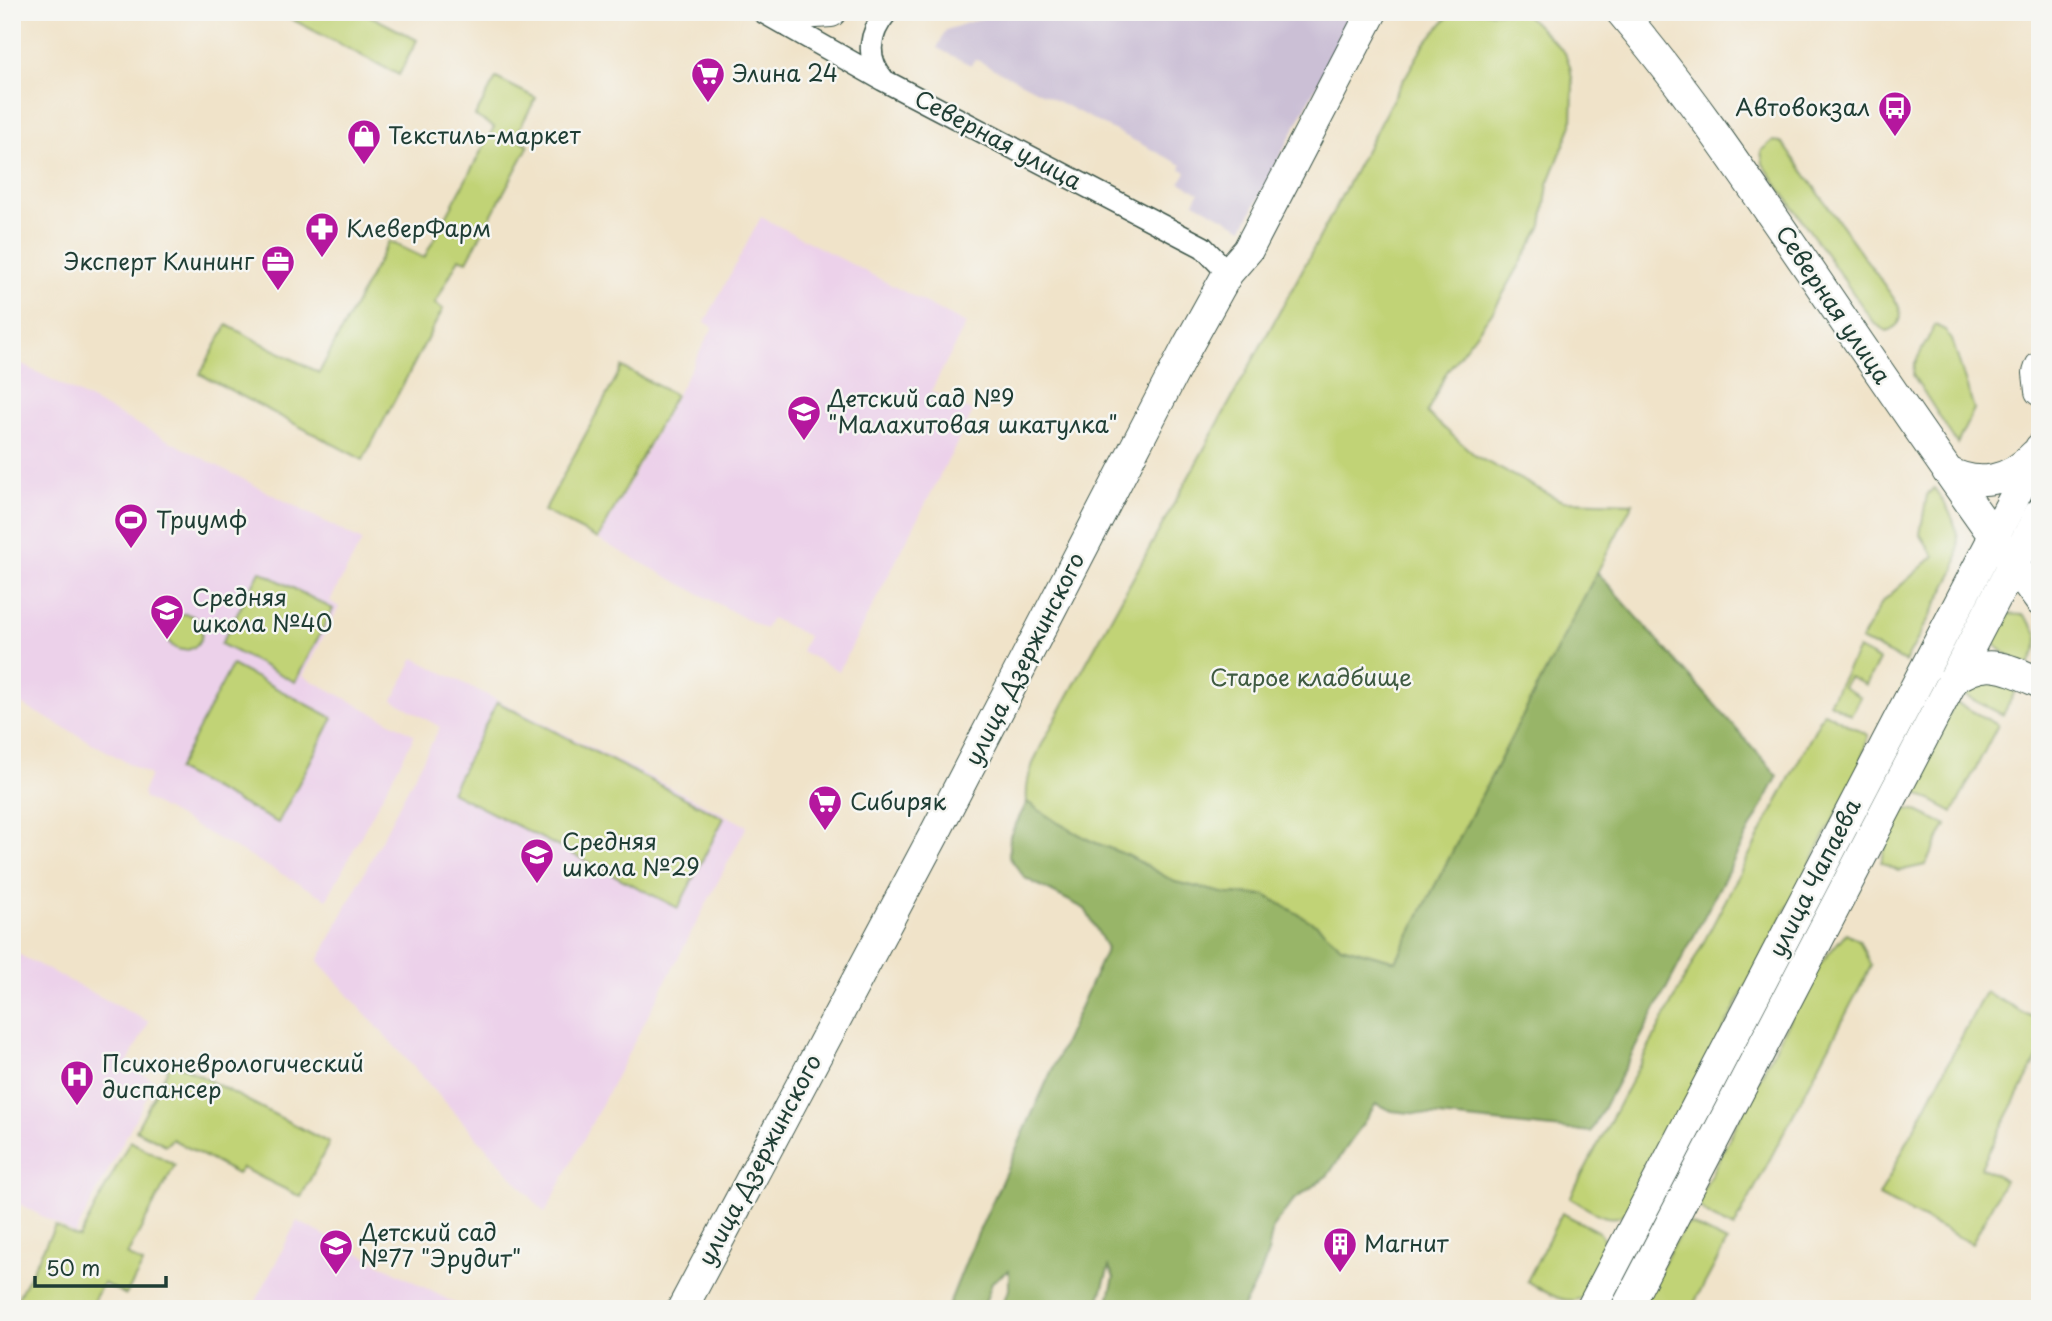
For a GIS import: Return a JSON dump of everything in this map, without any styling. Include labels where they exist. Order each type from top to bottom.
[{"type":"main road","points":[[785,12],[831,12]]},
{"type":"main road","name":"улица Дзержинского","points":[[682,1309],[1228,273],[1248,250],[1372,12]]},
{"type":"main road","name":"Северная улица","points":[[1621,12],[1679,84],[1724,147],[2040,601]]},
{"type":"main road","points":[[2040,367],[2040,391]]},
{"type":"main road","points":[[1947,471],[1973,481],[1992,480],[2021,468],[2039,449]]},
{"type":"main road","name":"улица Чапаева","points":[[1591,1309],[2039,449]]},
{"type":"main road","name":"улица Чапаева","points":[[1626,1309],[2040,513]]},
{"type":"main road","points":[[1952,681],[1969,669],[1990,666],[2015,672],[2040,683]]},
{"type":"main road","points":[[1728,1047],[1755,1061]]},
{"type":"street","name":"Северная улица","points":[[763,12],[883,80],[1203,247],[1228,273]]},
{"type":"street","points":[[883,80],[872,62],[870,46],[877,26],[887,12]]},
{"type":"shaded area","points":[[1000,12],[1355,12],[1243,228],[1194,202],[1199,193],[1180,182],[1186,172],[1181,169],[1182,165],[975,59],[971,65],[937,48],[946,30]]},
{"type":"shaded area","name":"Детский сад №9 \"Малахитовая шкатулка\"","points":[[761,217],[966,324],[931,391],[973,412],[839,671],[801,651],[808,636],[771,618],[765,629],[599,540],[713,327],[705,322]]},
{"type":"shaded area","name":"Средняя школа №40","points":[[12,359],[362,541],[330,601],[339,607],[303,676],[415,735],[327,899],[144,798],[143,791],[150,775],[12,699]]},
{"type":"shaded area","name":"Средняя школа №29","points":[[414,658],[747,826],[545,1213],[318,961],[440,727],[393,700]]},
{"type":"shaded area","name":"Психоневрологический диспансер","points":[[12,951],[149,1022],[126,1065],[155,1081],[75,1234],[12,1200]]},
{"type":"shaded area","name":"Детский сад №77 \"Эрудит\"","points":[[297,1221],[466,1309],[252,1309]]},
{"type":"green space","points":[[278,12],[363,12],[417,40],[399,75]]},
{"type":"green space","name":"Старое кладбище","points":[[1452,12],[1521,12],[1533,21],[1565,53],[1570,66],[1573,85],[1572,125],[1548,184],[1542,226],[1494,310],[1446,373],[1427,413],[1477,457],[1562,501],[1633,503],[1396,961],[1341,946],[1317,925],[1265,895],[1227,894],[1175,882],[1129,856],[1091,841],[1058,823],[1027,802],[1027,791],[1031,769],[1045,738],[1297,280],[1396,93],[1425,43]]},
{"type":"green space","points":[[496,78],[536,98],[515,137],[529,145],[467,261],[459,258],[435,304],[443,309],[363,460],[200,374],[227,325],[319,373],[389,241],[424,258],[494,127],[475,116]]},
{"type":"green space","points":[[1772,141],[1781,142],[1785,146],[1897,303],[1900,320],[1892,329],[1887,331],[1874,323],[1763,164],[1761,151]]},
{"type":"green space","points":[[1935,325],[1945,330],[1952,340],[1974,409],[1957,444],[1913,375],[1914,365]]},
{"type":"green space","points":[[622,367],[675,395],[598,539],[544,511]]},
{"type":"green space","points":[[1934,488],[1956,527],[1957,559],[1954,572],[1905,662],[1861,640],[1882,602],[1934,556],[1920,534],[1927,495]]},
{"type":"green space","points":[[260,571],[333,609],[295,682],[221,644]]},
{"type":"green space","points":[[1597,572],[1778,776],[1591,1132],[1392,1111],[1376,1104],[1328,1175],[1293,1201],[1273,1227],[1260,1275],[1242,1309],[1106,1309],[1114,1277],[1109,1267],[1096,1309],[999,1309],[1009,1290],[1009,1270],[992,1282],[983,1309],[947,1309],[971,1249],[1107,948],[1085,909],[1025,878],[1009,857],[1010,836],[1027,802],[1091,841],[1129,856],[1175,882],[1227,894],[1265,895],[1317,925],[1341,946],[1396,961]]},
{"type":"green space","points":[[184,614],[196,620],[202,632],[196,644],[184,650],[172,644],[166,632],[172,620]]},
{"type":"green space","points":[[2006,614],[2024,615],[2037,634],[2036,650],[2028,666],[2002,651],[1992,638],[1992,631]]},
{"type":"green space","points":[[1858,649],[1879,660],[1866,685],[1849,677],[1843,687],[1861,697],[1851,715],[1829,703]]},
{"type":"green space","points":[[232,665],[333,718],[278,823],[177,770]]},
{"type":"green space","points":[[1979,678],[2019,684],[2003,715],[1960,693]]},
{"type":"green space","points":[[497,702],[724,818],[678,908],[451,792]]},
{"type":"green space","points":[[1955,702],[1998,725],[1953,812],[1917,792],[1915,783]]},
{"type":"green space","points":[[1824,712],[1868,735],[1860,769],[1628,1212],[1613,1218],[1591,1211],[1570,1198]]},
{"type":"green space","points":[[1906,809],[1915,810],[1946,825],[1925,865],[1898,871],[1881,862],[1892,825]]},
{"type":"green space","points":[[1846,933],[1859,940],[1871,966],[1734,1228],[1708,1214],[1698,1200],[1814,971]]},
{"type":"green space","points":[[1985,992],[2040,1021],[2040,1053],[1981,1167],[2005,1180],[1972,1244],[1879,1196]]},
{"type":"green space","points":[[172,1061],[329,1143],[301,1197],[242,1168],[237,1174],[172,1139],[166,1145],[136,1130]]},
{"type":"green space","points":[[130,1141],[175,1165],[127,1255],[143,1264],[126,1295],[103,1283],[89,1309],[12,1309],[55,1226],[79,1238]]},
{"type":"green space","points":[[1562,1213],[1599,1232],[1608,1245],[1586,1296],[1578,1299],[1555,1297],[1527,1281]]},
{"type":"green space","points":[[1691,1224],[1727,1242],[1691,1309],[1638,1309],[1684,1226]]},
{"type":"place","name":"Элина 24","points":[[708,104]]},
{"type":"place","name":"Автовокзал","points":[[1895,138]]},
{"type":"place","name":"Текстиль-маркет","points":[[364,166]]},
{"type":"place","name":"КлеверФарм","points":[[322,259]]},
{"type":"place","name":"Эксперт Клининг","points":[[278,292]]},
{"type":"place","name":"Детский сад №9 \"Малахитовая шкатулка\"","points":[[804,442]]},
{"type":"place","name":"Триумф","points":[[131,550]]},
{"type":"place","name":"Средняя школа №40","points":[[167,641]]},
{"type":"place","name":"Сибиряк","points":[[825,832]]},
{"type":"place","name":"Средняя школа №29","points":[[537,885]]},
{"type":"place","name":"Психоневрологический диспансер","points":[[77,1107]]},
{"type":"place","name":"Магнит","points":[[1340,1274]]},
{"type":"place","name":"Детский сад №77 \"Эрудит\"","points":[[336,1276]]}]
